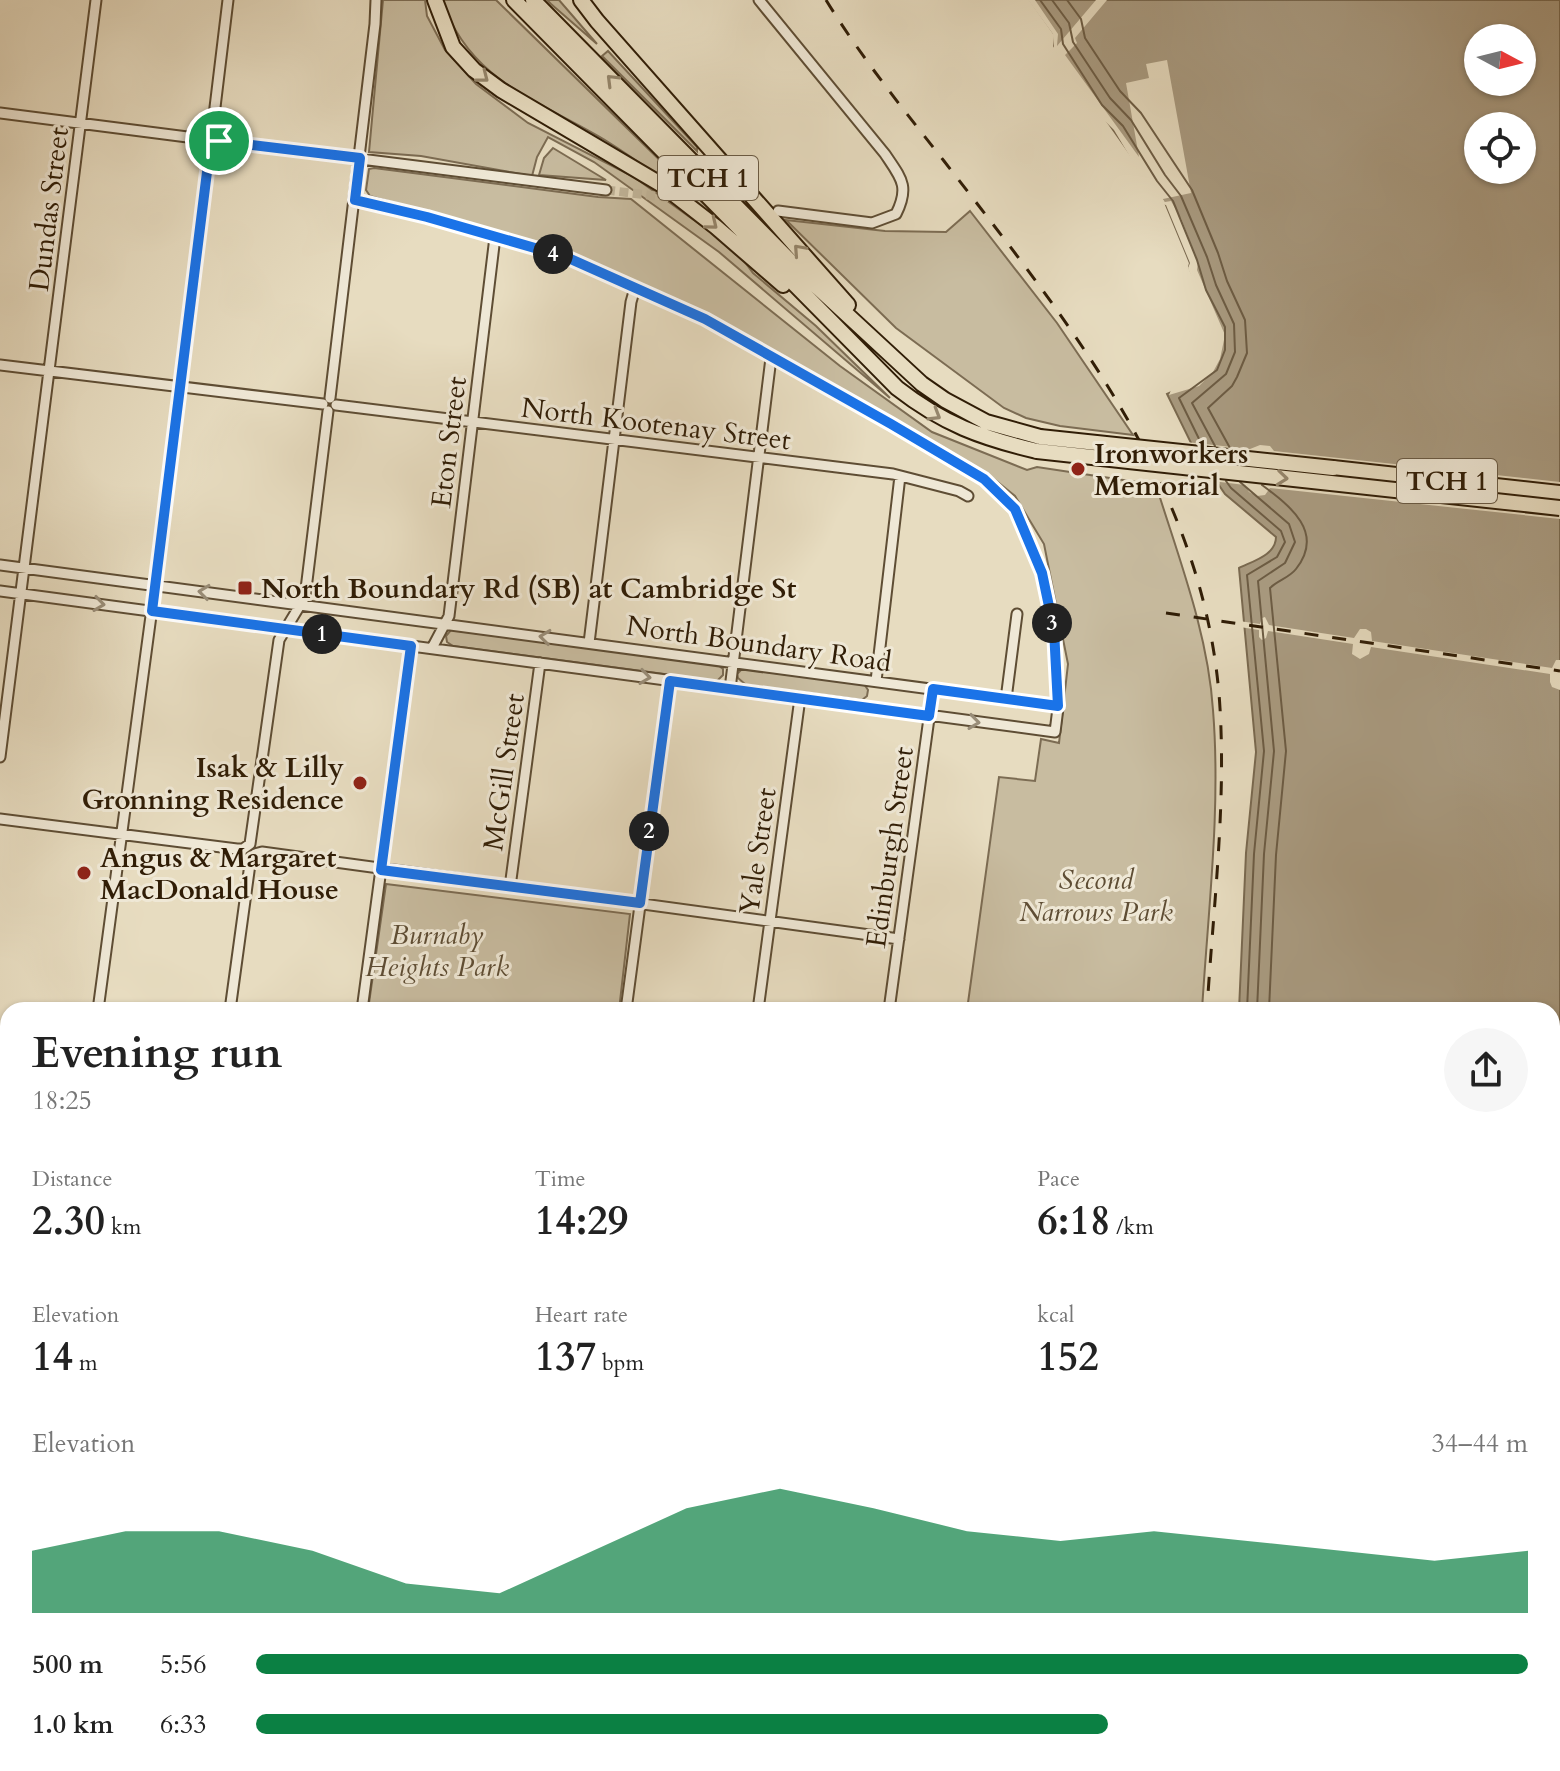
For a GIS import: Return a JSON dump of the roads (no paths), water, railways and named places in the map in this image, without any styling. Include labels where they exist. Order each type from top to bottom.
[{"type":"highway","points":[[506,0],[534,21]]},
{"type":"highway","name":"TCH 1","points":[[514,0],[874,367],[917,404],[947,422],[980,436],[1560,508]]},
{"type":"highway","name":"TCH 1","points":[[533,0],[801,272],[945,400],[986,422],[1039,444],[1560,493]]},
{"type":"highway","points":[[571,0],[597,21]]},
{"type":"highway","points":[[581,0],[887,351]]},
{"type":"highway","points":[[437,7],[453,47],[480,75],[662,185],[769,272],[874,367]]},
{"type":"street","name":"Dundas Street","points":[[0,757],[96,0]]},
{"type":"street","points":[[99,1002],[214,140],[228,0]]},
{"type":"street","points":[[0,819],[237,849],[247,846],[252,840],[279,640],[305,597],[360,158],[376,0]]},
{"type":"street","points":[[759,0],[902,179],[904,198],[896,214],[872,223],[778,211]]},
{"type":"street","points":[[0,113],[203,139],[205,145],[214,140],[606,190]]},
{"type":"street","points":[[355,200],[566,257],[705,319],[984,479],[1008,501],[1024,527],[1042,574],[1054,630],[1058,706]]},
{"type":"street","name":"Eton Street","points":[[432,648],[449,616],[495,237]]},
{"type":"street","points":[[589,643],[635,288]]},
{"type":"street","points":[[730,689],[771,358]]},
{"type":"street","name":"North Kootenay Street","points":[[0,365],[900,476],[968,496]]},
{"type":"street","points":[[876,681],[900,476]]},
{"type":"street","name":"North Boundary Road","points":[[0,565],[1058,706],[1055,732],[0,591]]},
{"type":"street","points":[[1006,699],[1017,614]]},
{"type":"street","points":[[363,1002],[411,646]]},
{"type":"street","name":"McGill Street","points":[[510,887],[540,663]]},
{"type":"street","points":[[627,1002],[670,681]]},
{"type":"street","name":"Edinburgh Street","points":[[890,1002],[933,689]]},
{"type":"street","name":"Yale Street","points":[[759,1002],[800,698]]},
{"type":"street","points":[[231,1002],[250,864],[255,854],[262,852],[899,939]]},
{"type":"water","points":[[1030,0],[1560,0],[1560,1002],[1239,1002],[1246,853],[1256,752],[1239,568],[1268,553],[1276,537],[1225,494],[1193,447],[1167,394],[1205,372],[1215,356],[1217,343],[1207,303],[1189,267],[1166,205],[1054,46],[1055,35]]},
{"type":"tunnel","points":[[606,190],[714,203]]},
{"type":"railway","points":[[826,0],[868,62],[1039,285],[1084,349],[1125,415],[1160,483],[1189,554],[1210,629],[1220,708],[1220,821],[1208,1002]]},
{"type":"railway","points":[[1166,613],[1560,671]]},
{"type":"place","name":"Ironworkers Memorial","points":[[1078,469]]},
{"type":"place","name":"North Boundary Rd (SB) at Cambridge St","points":[[245,588]]},
{"type":"place","name":"Isak & Lilly Gronning Residence","points":[[360,783]]},
{"type":"place","name":"Angus & Margaret MacDonald House","points":[[84,873]]},
{"type":"park label","name":"Second Narrows Park","points":[[1096,895]]},
{"type":"park label","name":"Burnaby Heights Park","points":[[437,950]]}]
